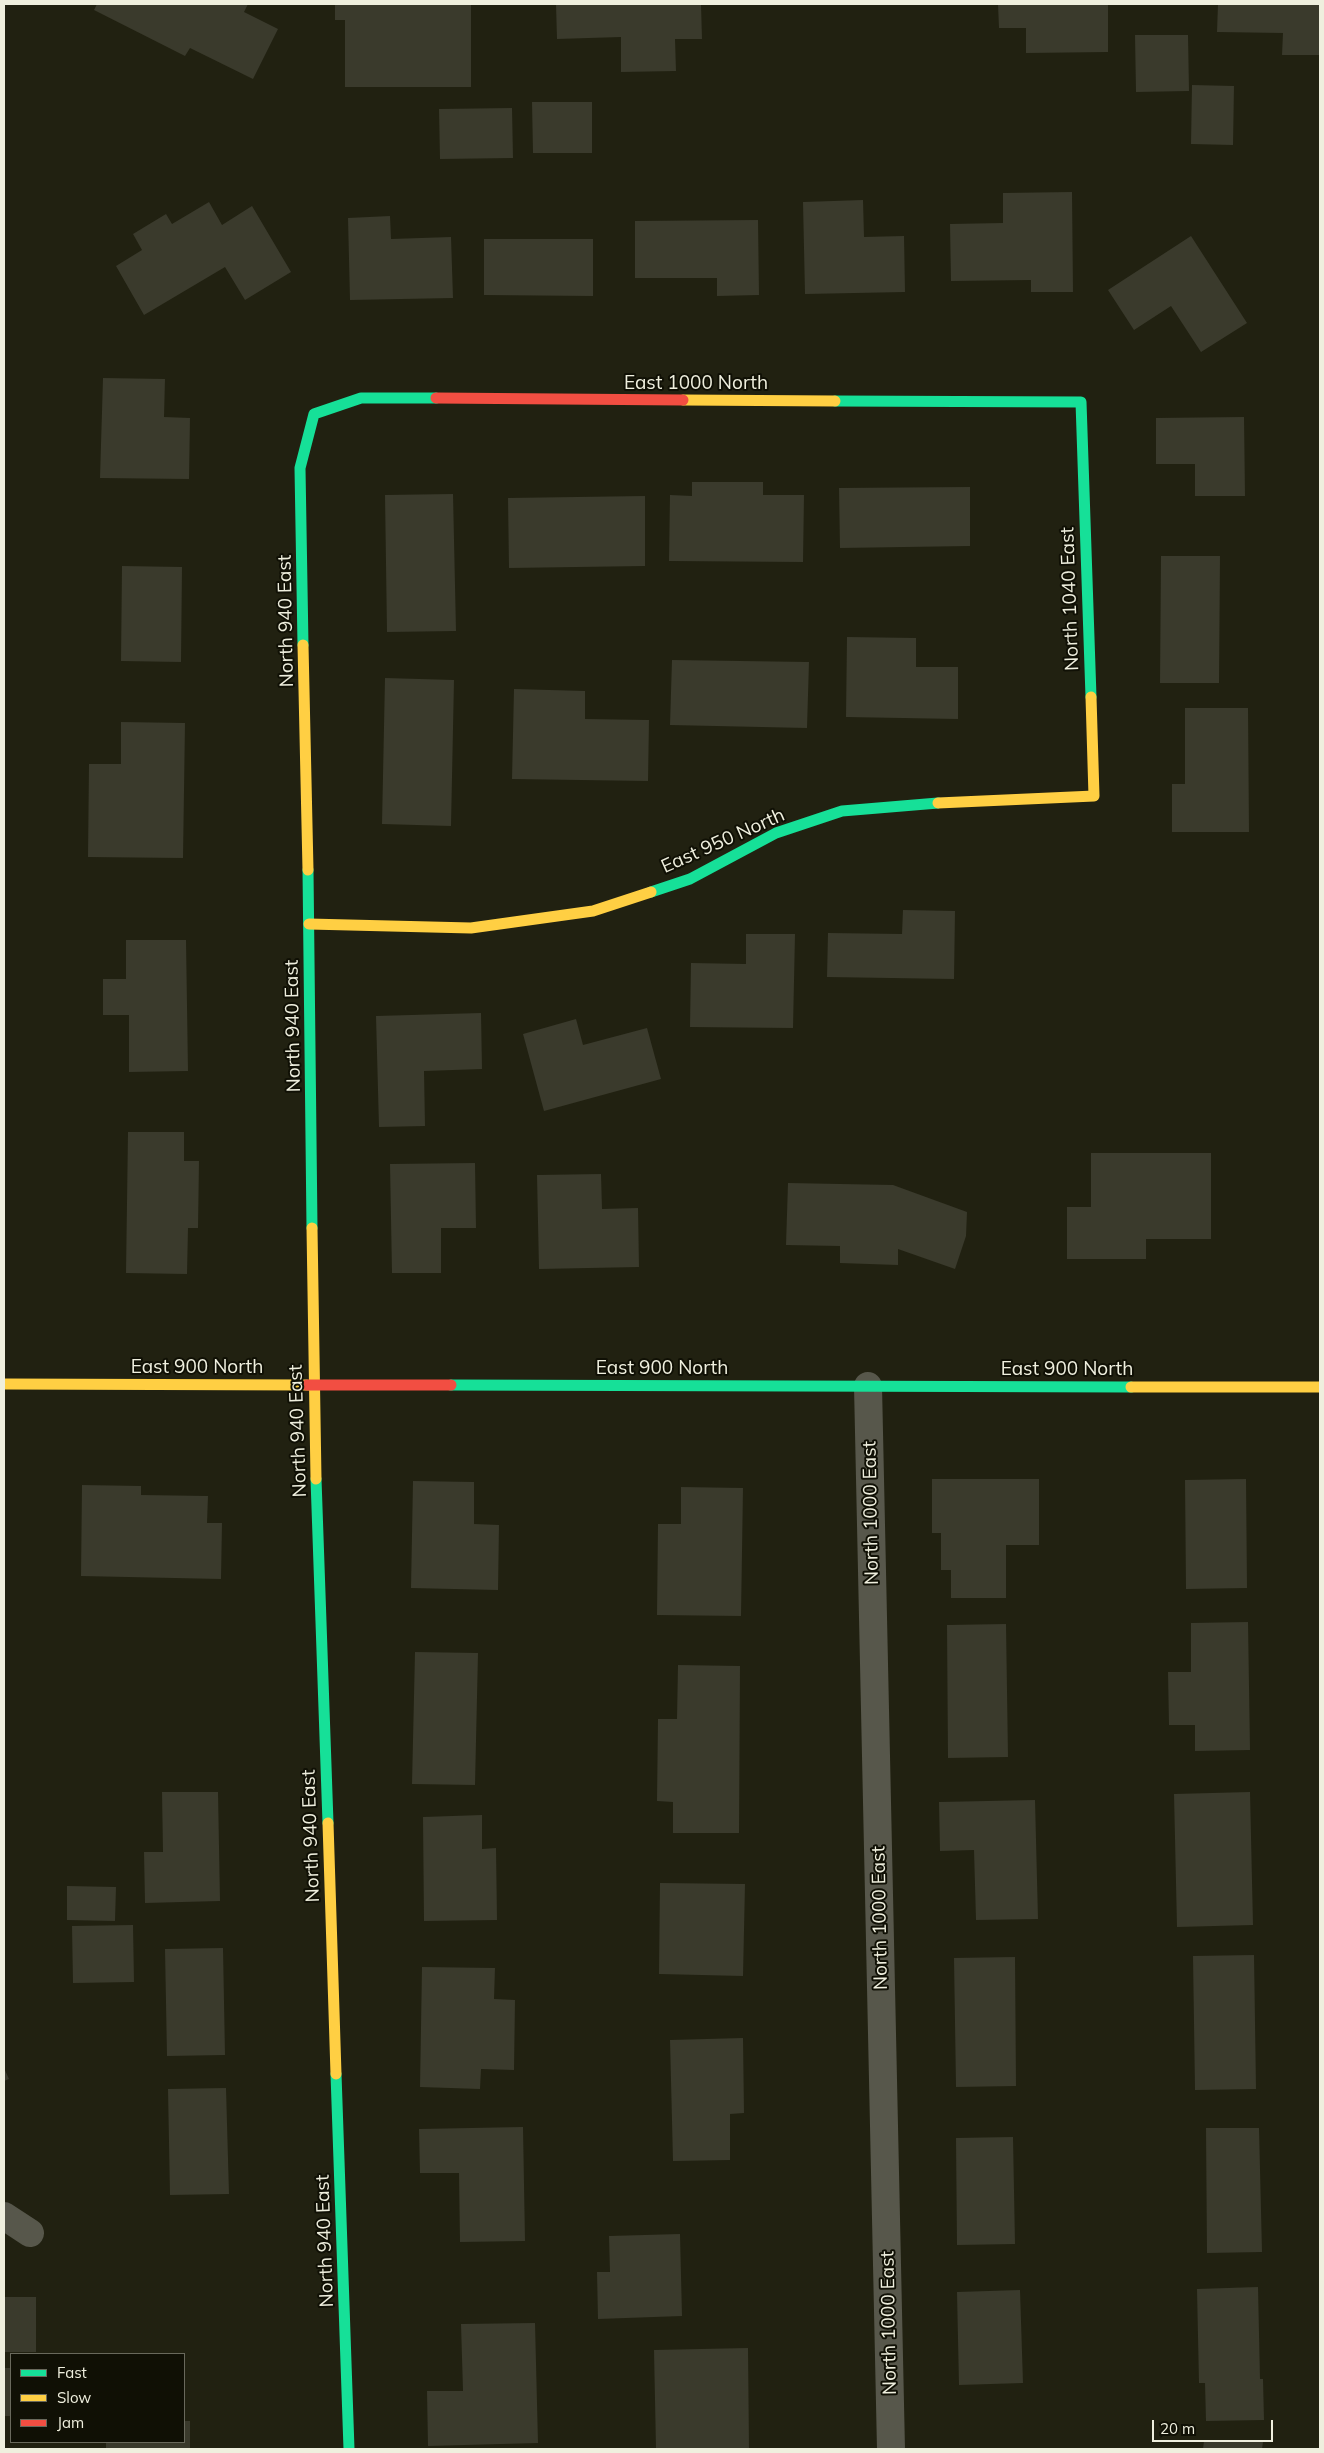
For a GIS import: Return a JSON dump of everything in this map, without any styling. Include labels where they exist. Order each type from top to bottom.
[{"type":"street","name":"East 1000 North","points":[[314,414],[360,398],[1081,402]]},
{"type":"street","name":"North 1040 East","points":[[1081,402],[1094,796]]},
{"type":"street","name":"North 940 East","points":[[314,414],[300,468],[309,924],[313,1386],[349,2449]]},
{"type":"street","name":"East 950 North","points":[[309,924],[472,928],[593,911],[690,879],[776,833],[842,811],[904,804],[1094,796]]},
{"type":"street","name":"East 900 North","points":[[4,1384],[1320,1387]]},
{"type":"street","name":"North 1000 East","points":[[868,1386],[891,2449]]},
{"type":"street","points":[[4,2216],[30,2233]]},
{"type":"building","points":[[97,4],[248,4],[244,12],[278,29],[253,79],[190,48],[185,56],[94,10]]},
{"type":"building","points":[[335,4],[471,4],[471,87],[345,87],[345,20],[335,20]]},
{"type":"building","points":[[556,4],[701,4],[702,39],[675,39],[676,71],[621,72],[621,37],[557,39]]},
{"type":"building","points":[[998,4],[1108,4],[1108,52],[1026,53],[1026,28],[999,28]]},
{"type":"building","points":[[1218,4],[1320,4],[1320,55],[1282,55],[1283,33],[1217,32]]},
{"type":"building","points":[[1135,35],[1188,35],[1189,91],[1136,92]]},
{"type":"building","points":[[1192,85],[1234,86],[1233,145],[1191,144]]},
{"type":"building","points":[[532,102],[592,102],[592,153],[533,153]]},
{"type":"building","points":[[512,108],[513,158],[440,159],[439,109]]},
{"type":"building","points":[[1072,192],[1073,292],[1031,292],[1031,280],[951,281],[950,224],[1003,223],[1003,193]]},
{"type":"building","points":[[863,200],[864,237],[904,236],[905,292],[805,294],[803,202]]},
{"type":"building","points":[[209,202],[222,225],[252,206],[291,272],[245,300],[225,267],[144,315],[116,266],[142,250],[133,234],[166,214],[172,224]]},
{"type":"building","points":[[390,216],[391,239],[451,237],[453,298],[350,300],[348,218]]},
{"type":"building","points":[[758,220],[759,295],[717,296],[717,278],[635,278],[635,221]]},
{"type":"building","points":[[1191,236],[1247,323],[1201,352],[1171,306],[1134,330],[1108,290]]},
{"type":"building","points":[[484,239],[593,239],[593,296],[484,295]]},
{"type":"building","points":[[103,378],[165,379],[164,417],[190,418],[189,479],[100,478]]},
{"type":"building","points":[[1244,417],[1245,496],[1195,496],[1195,464],[1156,464],[1156,418]]},
{"type":"building","points":[[692,482],[763,482],[763,495],[804,495],[803,562],[669,561],[670,495],[692,496]]},
{"type":"building","points":[[970,487],[970,546],[840,548],[839,488]]},
{"type":"building","points":[[453,494],[456,631],[387,632],[385,495]]},
{"type":"building","points":[[645,496],[645,566],[509,568],[508,498]]},
{"type":"building","points":[[1161,556],[1220,556],[1219,683],[1160,683]]},
{"type":"building","points":[[122,566],[182,567],[181,662],[121,661]]},
{"type":"building","points":[[847,637],[916,638],[916,667],[958,667],[958,719],[846,717]]},
{"type":"building","points":[[672,660],[809,662],[807,728],[670,725]]},
{"type":"building","points":[[385,678],[454,680],[451,826],[382,824]]},
{"type":"building","points":[[514,689],[585,691],[585,719],[649,720],[648,781],[512,779]]},
{"type":"building","points":[[1185,708],[1248,708],[1249,832],[1172,832],[1172,784],[1185,784]]},
{"type":"building","points":[[121,722],[185,723],[183,858],[88,857],[89,764],[121,764]]},
{"type":"building","points":[[903,910],[955,911],[954,979],[827,977],[828,933],[902,934]]},
{"type":"building","points":[[746,934],[795,934],[793,1028],[690,1027],[691,963],[746,964]]},
{"type":"building","points":[[126,940],[186,940],[188,1071],[129,1072],[129,1015],[103,1015],[103,979],[126,979]]},
{"type":"building","points":[[481,1013],[482,1069],[424,1071],[425,1126],[379,1127],[376,1016]]},
{"type":"building","points":[[576,1019],[583,1045],[647,1028],[661,1079],[544,1111],[523,1034]]},
{"type":"building","points":[[128,1132],[184,1132],[184,1161],[199,1161],[198,1228],[188,1228],[187,1274],[126,1273]]},
{"type":"building","points":[[1091,1153],[1211,1153],[1211,1239],[1146,1239],[1146,1259],[1067,1259],[1067,1207],[1091,1207]]},
{"type":"building","points":[[475,1163],[476,1228],[441,1228],[441,1273],[392,1273],[390,1164]]},
{"type":"building","points":[[601,1174],[602,1209],[638,1208],[639,1267],[539,1269],[537,1175]]},
{"type":"building","points":[[788,1183],[893,1185],[967,1212],[966,1236],[955,1269],[898,1249],[898,1265],[840,1263],[840,1246],[786,1245]]},
{"type":"building","points":[[932,1479],[1039,1479],[1039,1545],[1006,1545],[1006,1598],[951,1598],[951,1570],[941,1570],[941,1533],[932,1533]]},
{"type":"building","points":[[1246,1479],[1247,1588],[1186,1589],[1185,1480]]},
{"type":"building","points":[[413,1481],[474,1482],[474,1524],[499,1525],[498,1590],[411,1588]]},
{"type":"building","points":[[82,1485],[141,1486],[141,1495],[208,1496],[207,1523],[222,1523],[221,1579],[81,1576]]},
{"type":"building","points":[[681,1487],[743,1488],[741,1616],[657,1615],[658,1524],[681,1524]]},
{"type":"building","points":[[1248,1622],[1250,1750],[1195,1751],[1195,1725],[1169,1725],[1168,1672],[1191,1672],[1191,1623]]},
{"type":"building","points":[[1006,1624],[1008,1757],[948,1758],[947,1625]]},
{"type":"building","points":[[415,1652],[478,1653],[475,1785],[412,1784]]},
{"type":"building","points":[[678,1665],[740,1666],[739,1833],[673,1833],[673,1802],[657,1801],[658,1719],[677,1719]]},
{"type":"building","points":[[162,1792],[218,1792],[220,1901],[145,1903],[144,1852],[163,1852]]},
{"type":"building","points":[[1250,1792],[1253,1925],[1177,1927],[1174,1794]]},
{"type":"building","points":[[1035,1800],[1038,1919],[976,1920],[974,1850],[940,1851],[939,1802]]},
{"type":"building","points":[[482,1815],[482,1849],[496,1848],[497,1920],[424,1921],[423,1817]]},
{"type":"building","points":[[660,1883],[745,1884],[743,1976],[659,1974]]},
{"type":"building","points":[[67,1886],[116,1887],[115,1921],[67,1920]]},
{"type":"building","points":[[133,1925],[134,1982],[73,1983],[72,1926]]},
{"type":"building","points":[[223,1948],[225,2055],[167,2056],[165,1949]]},
{"type":"building","points":[[1254,1955],[1256,2089],[1195,2090],[1193,1956]]},
{"type":"building","points":[[1015,1957],[1016,2086],[956,2087],[954,1958]]},
{"type":"building","points":[[422,1967],[495,1968],[494,1999],[515,2000],[514,2070],[481,2069],[480,2089],[420,2087]]},
{"type":"building","points":[[743,2038],[744,2113],[730,2114],[730,2160],[673,2161],[670,2040]]},
{"type":"building","points":[[4,2068],[9,2079],[4,2081]]},
{"type":"building","points":[[226,2088],[229,2194],[170,2195],[168,2089]]},
{"type":"building","points":[[523,2127],[525,2241],[460,2242],[459,2173],[420,2173],[419,2129]]},
{"type":"building","points":[[1206,2128],[1259,2128],[1262,2252],[1207,2253]]},
{"type":"building","points":[[1013,2137],[1015,2244],[957,2245],[956,2138]]},
{"type":"building","points":[[680,2234],[682,2316],[598,2319],[597,2272],[610,2272],[609,2236]]},
{"type":"building","points":[[1258,2287],[1260,2379],[1263,2379],[1264,2420],[1206,2421],[1205,2383],[1199,2383],[1197,2289]]},
{"type":"building","points":[[1020,2290],[1023,2383],[959,2385],[957,2292]]},
{"type":"building","points":[[4,2297],[36,2297],[36,2352],[4,2352]]},
{"type":"building","points":[[535,2323],[538,2443],[428,2446],[427,2391],[463,2391],[461,2324]]},
{"type":"building","points":[[748,2348],[749,2449],[656,2449],[654,2350]]},
{"type":"building","points":[[4,2368],[10,2368],[10,2416],[4,2416]]},
{"type":"building","points":[[185,2421],[190,2421],[190,2449],[106,2449],[106,2443],[185,2443]]},
{"type":"building","points":[[1204,2441],[1263,2442],[1262,2449],[1203,2449]]},
{"type":"traffic: fast","points":[[303,645],[300,468],[314,414],[361,398],[436,398]]},
{"type":"traffic: fast","points":[[835,401],[1081,402],[1091,697]]},
{"type":"traffic: fast","points":[[651,892],[690,879],[776,833],[842,811],[938,803]]},
{"type":"traffic: fast","points":[[308,870],[312,1228]]},
{"type":"traffic: fast","points":[[451,1385],[1131,1387]]},
{"type":"traffic: fast","points":[[316,1479],[328,1823]]},
{"type":"traffic: fast","points":[[336,2074],[349,2449]]},
{"type":"traffic: slow","points":[[683,400],[835,401]]},
{"type":"traffic: slow","points":[[303,645],[308,870]]},
{"type":"traffic: slow","points":[[938,803],[1094,796],[1091,697]]},
{"type":"traffic: slow","points":[[309,924],[471,928],[593,911],[651,892]]},
{"type":"traffic: slow","points":[[312,1228],[316,1479]]},
{"type":"traffic: slow","points":[[4,1384],[307,1385]]},
{"type":"traffic: slow","points":[[1131,1387],[1320,1387]]},
{"type":"traffic: slow","points":[[328,1823],[336,2074]]},
{"type":"traffic: jam","points":[[436,398],[683,400]]},
{"type":"traffic: jam","points":[[307,1385],[451,1385]]}]
